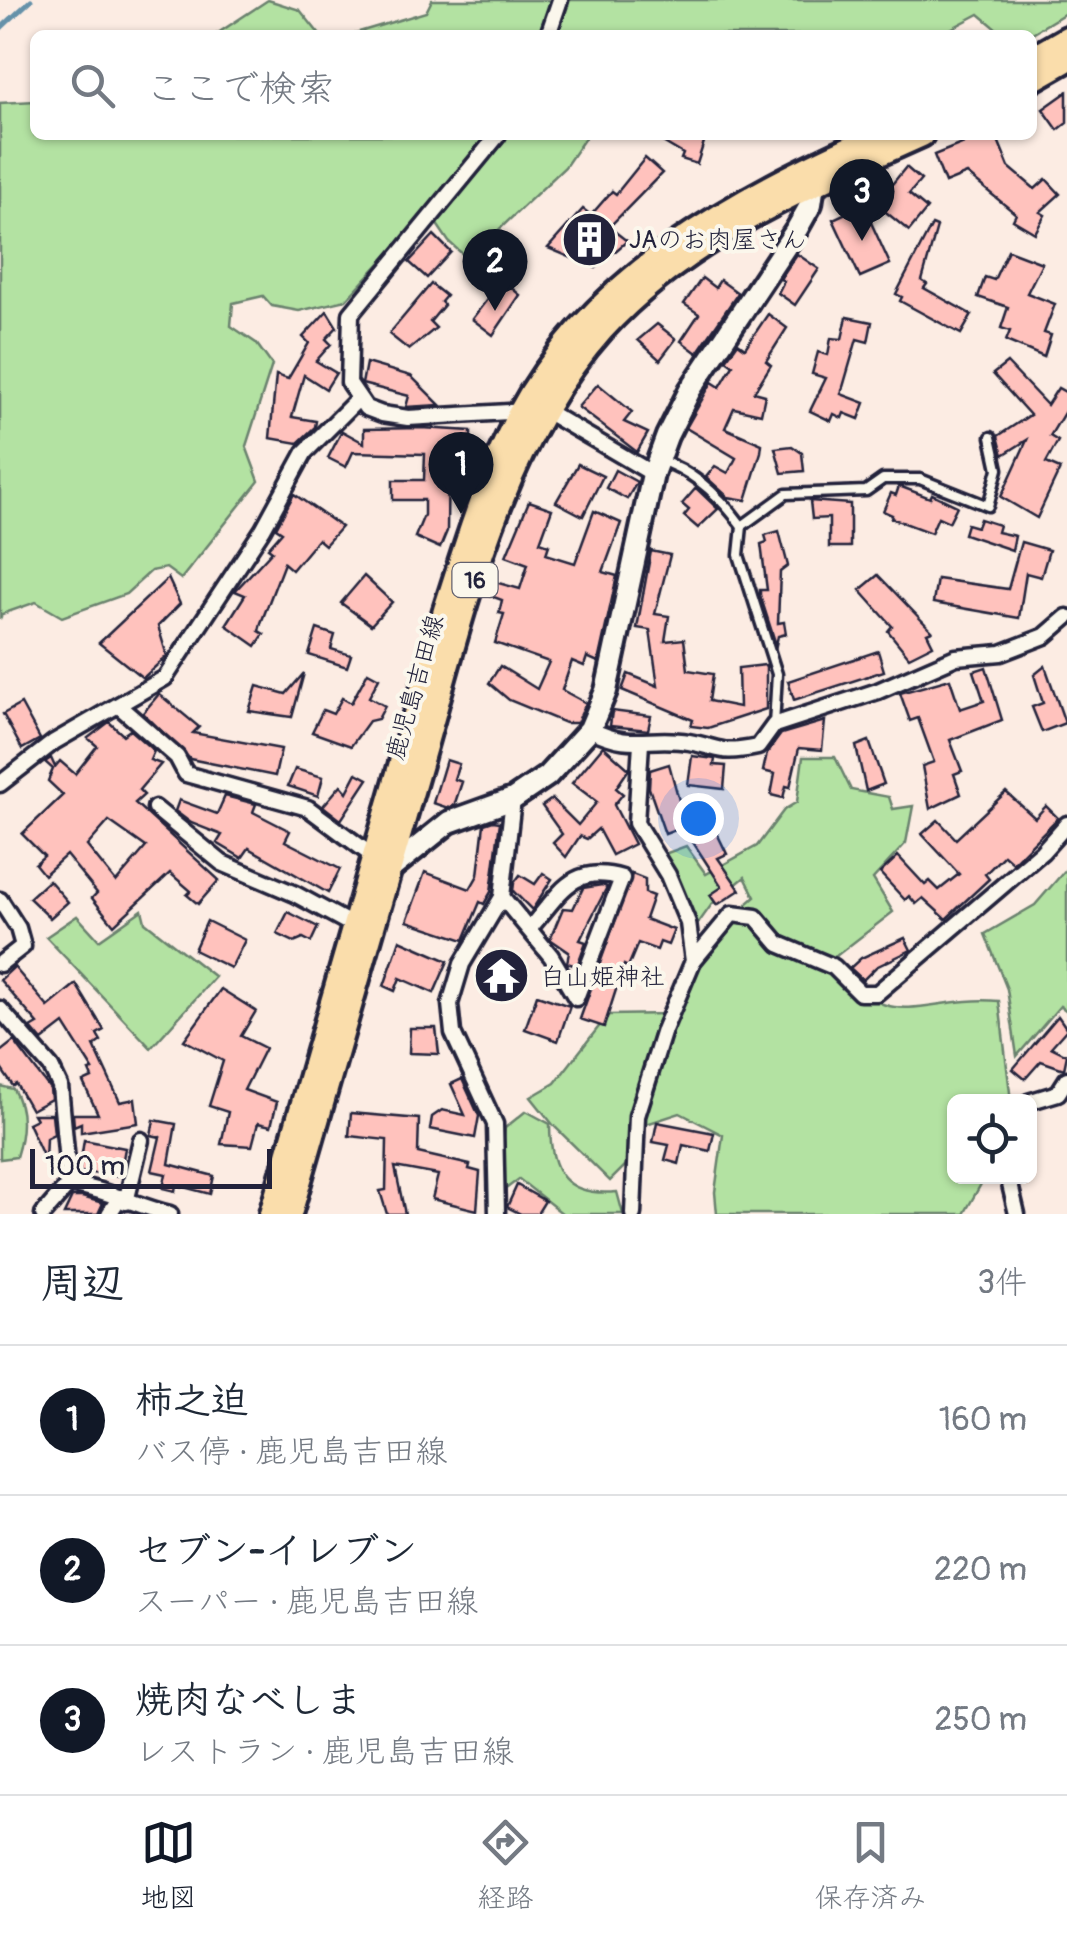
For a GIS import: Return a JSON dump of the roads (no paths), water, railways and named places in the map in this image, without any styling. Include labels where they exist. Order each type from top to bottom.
[{"type":"main road","points":[[1037,55],[1067,38]]},
{"type":"main road","points":[[1037,77],[1067,60]]},
{"type":"main road","name":"鹿児島吉田線","points":[[290,1214],[381,864],[532,411],[590,317],[665,251],[765,188],[867,140]]},
{"type":"main road","name":"鹿児島吉田線","points":[[532,411],[638,294],[730,228],[911,140]]},
{"type":"main road","name":"鹿児島吉田線","points":[[271,1214],[354,926],[381,864]]},
{"type":"street","points":[[550,30],[560,0]]},
{"type":"street","points":[[494,140],[351,314],[346,362],[357,400],[382,414],[408,418],[532,411],[656,467]]},
{"type":"street","points":[[120,707],[178,757],[186,774],[308,808],[381,864],[449,822],[514,799],[547,776],[590,729],[606,692],[656,467],[690,390],[811,204],[814,184]]},
{"type":"street","points":[[0,784],[54,742],[152,689],[178,664],[306,452],[357,400]]},
{"type":"street","points":[[590,729],[616,742],[690,742],[731,753],[758,747],[774,725],[878,691],[956,657],[1000,653],[1045,636],[1067,618]]},
{"type":"street","points":[[641,743],[636,823],[668,876],[688,924],[693,961]]},
{"type":"street","points":[[497,1214],[494,1124],[453,1033],[450,1004],[462,964],[502,897],[514,799]]},
{"type":"street","points":[[155,808],[222,863],[295,894],[354,926]]},
{"type":"street","points":[[632,1214],[637,1116],[664,1030],[693,961],[732,914],[762,922],[784,946],[834,967],[860,993],[877,994],[1042,852],[1067,824]]},
{"type":"street","points":[[502,897],[530,928],[576,998],[622,878],[600,871],[580,876],[530,928]]},
{"type":"street","points":[[0,900],[22,946],[0,964]]},
{"type":"street","points":[[0,1009],[51,1067],[60,1086],[68,1184],[43,1214]]},
{"type":"street","points":[[1037,1099],[1058,1093],[1067,1079]]},
{"type":"street","points":[[110,1214],[123,1199],[141,1140]]},
{"type":"street","points":[[68,1184],[107,1189],[166,1214]]},
{"type":"street","points":[[1010,1184],[1018,1214]]},
{"type":"lane","points":[[742,526],[786,494],[866,491],[883,479],[920,480],[988,506],[998,469],[991,436]]},
{"type":"lane","points":[[656,467],[682,467],[724,502],[742,526],[739,555],[777,674],[774,725]]},
{"type":"waterway","points":[[0,29],[31,0]]},
{"type":"place","name":"JAのお肉屋さん","points":[[590,239]]},
{"type":"place","name":"焼肉なべしま","points":[[862,241]]},
{"type":"place","name":"セブン-イレブン","points":[[495,311]]},
{"type":"place","name":"柿之迫","points":[[461,514]]},
{"type":"place","name":"白山姫神社","points":[[501,976]]}]
